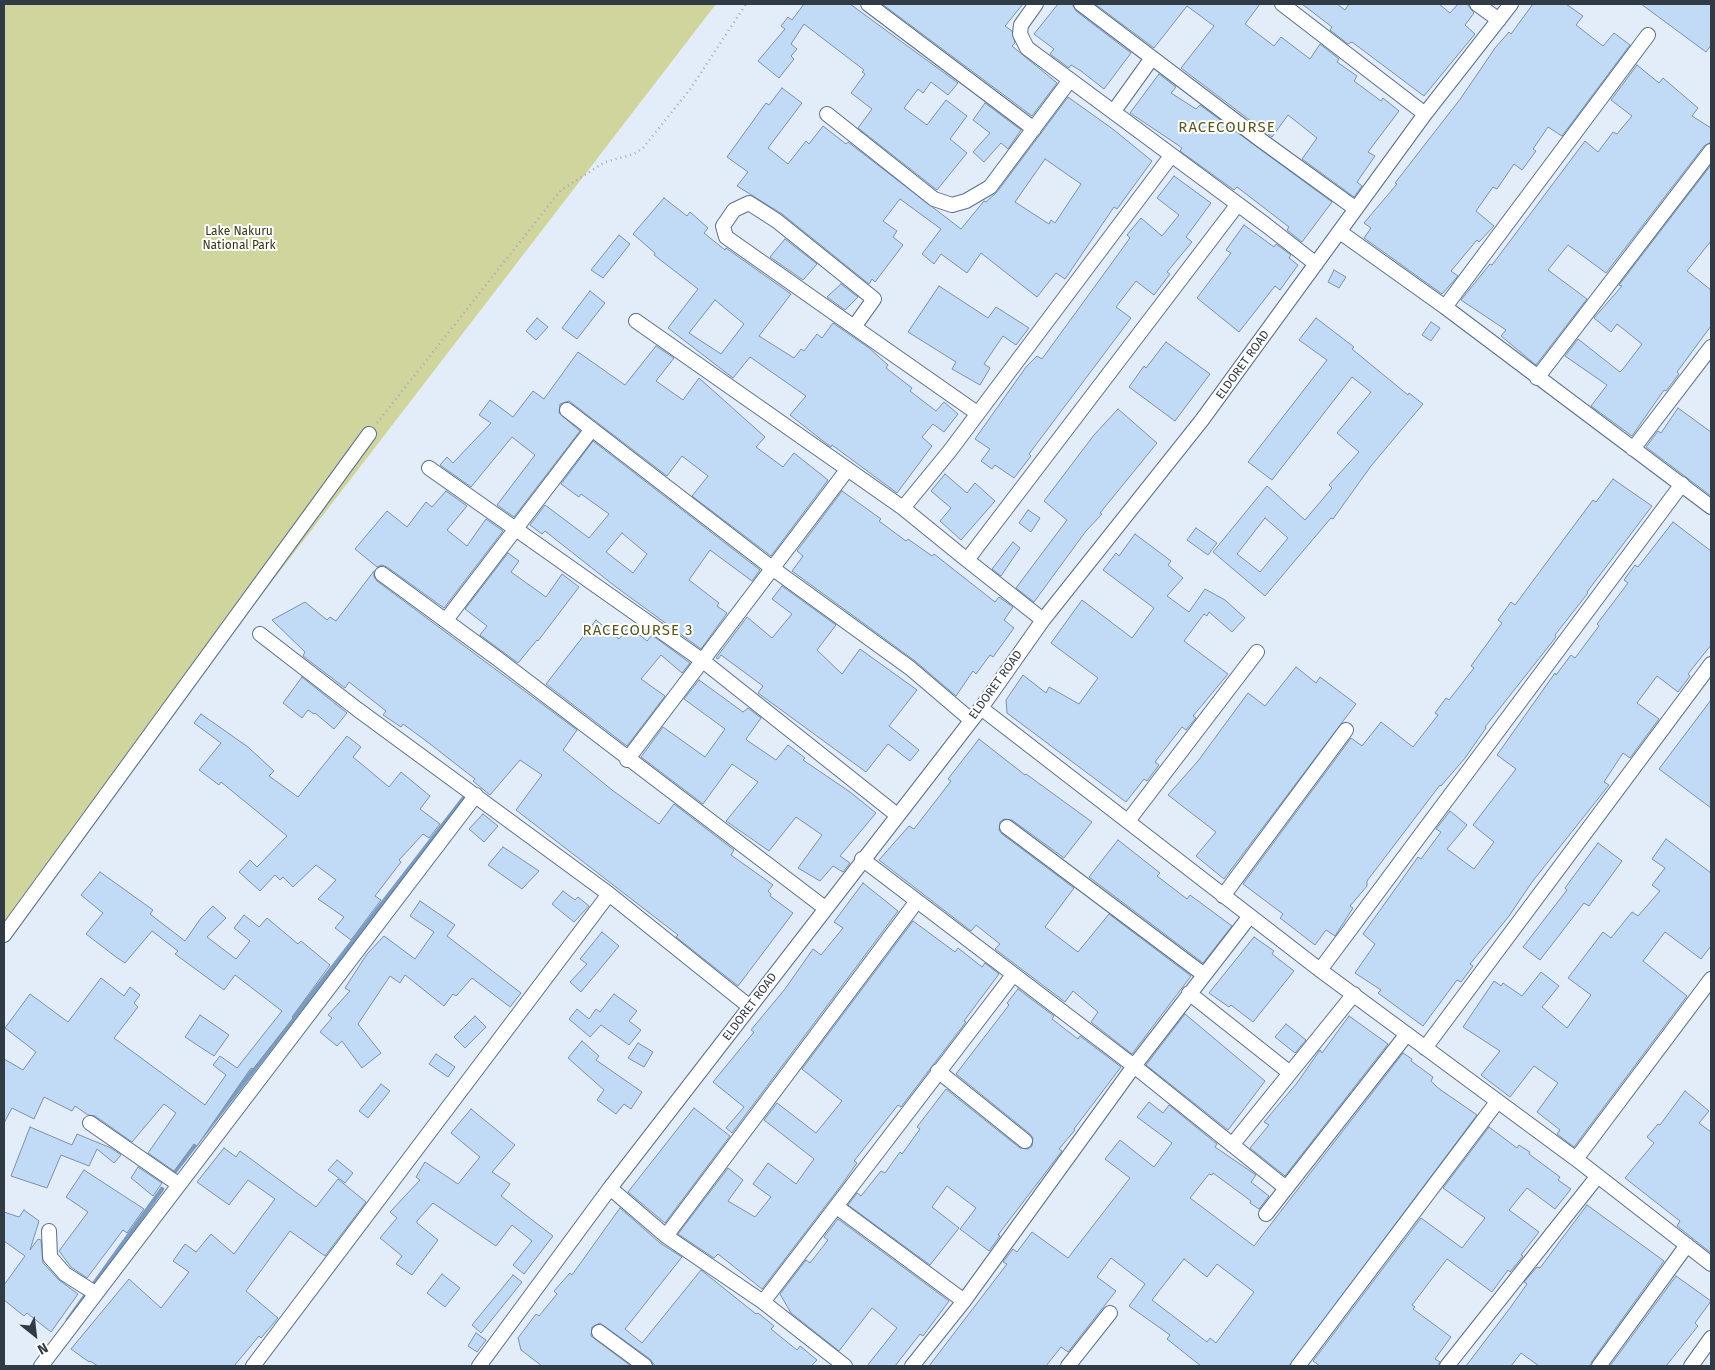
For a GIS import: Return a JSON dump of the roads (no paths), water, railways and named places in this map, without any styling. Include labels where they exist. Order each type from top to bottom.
[{"type":"street","points":[[868,4],[1034,129]]},
{"type":"street","points":[[1036,4],[1021,25],[1020,34],[1027,48],[1114,111],[1316,264]]},
{"type":"street","points":[[1081,4],[1258,138],[1356,209]]},
{"type":"street","points":[[1282,4],[1425,114]]},
{"type":"street","points":[[1478,4],[1499,20]]},
{"type":"street","name":"ELDORET ROAD","points":[[486,1364],[610,1188],[824,908],[971,720],[1043,620],[1202,420],[1425,114],[1511,4]]},
{"type":"street","points":[[1445,307],[1648,35]]},
{"type":"street","points":[[1114,111],[1152,58]]},
{"type":"street","points":[[827,114],[934,198],[952,205],[966,201],[990,186],[1070,80]]},
{"type":"street","points":[[1537,378],[1711,151]]},
{"type":"street","points":[[903,508],[977,414],[1171,156]]},
{"type":"street","points":[[854,328],[874,299],[777,221],[749,203],[734,210],[723,226],[726,237],[854,328],[977,414]]},
{"type":"street","points":[[966,560],[1238,204]]},
{"type":"street","points":[[1340,232],[1445,307],[1711,507]]},
{"type":"street","points":[[636,321],[903,508],[1043,620]]},
{"type":"street","points":[[1633,449],[1711,347]]},
{"type":"street","points":[[567,410],[772,568],[910,668],[971,720]]},
{"type":"street","points":[[446,620],[592,429]]},
{"type":"street","points":[[4,935],[369,434]]},
{"type":"street","points":[[429,468],[704,661],[897,815]]},
{"type":"street","points":[[627,760],[704,661],[847,470]]},
{"type":"street","points":[[1320,970],[1682,484]]},
{"type":"street","points":[[382,574],[446,620],[627,760],[824,908]]},
{"type":"street","points":[[260,634],[357,709],[609,894],[750,1007]]},
{"type":"street","points":[[1128,821],[1257,652]]},
{"type":"street","points":[[1425,1048],[1711,664]]},
{"type":"street","points":[[980,708],[1320,970],[1576,1159],[1711,1264]]},
{"type":"street","points":[[1223,896],[1346,730]]},
{"type":"street","points":[[41,1366],[476,795]]},
{"type":"street","points":[[1007,827],[1203,974]]},
{"type":"street","points":[[862,860],[1134,1066],[1286,1188]]},
{"type":"street","points":[[253,1366],[609,894]]},
{"type":"street","points":[[666,1236],[917,901]]},
{"type":"street","points":[[912,1366],[964,1301],[1203,974],[1250,916]]},
{"type":"street","points":[[763,1302],[1013,975]]},
{"type":"street","points":[[1576,1159],[1711,979]]},
{"type":"street","points":[[1189,993],[1290,1073]]},
{"type":"street","points":[[1232,1145],[1354,994]]},
{"type":"street","points":[[1266,1214],[1407,1034]]},
{"type":"street","points":[[938,1071],[1025,1140]]},
{"type":"street","points":[[1298,1366],[1498,1102]]},
{"type":"street","points":[[90,1123],[178,1184]]},
{"type":"street","points":[[1447,1366],[1598,1177]]},
{"type":"street","points":[[610,1188],[666,1236],[763,1302],[845,1366]]},
{"type":"street","points":[[837,1207],[964,1301]]},
{"type":"street","points":[[49,1231],[50,1257],[65,1274],[95,1293]]},
{"type":"street","points":[[1599,1366],[1687,1245]]},
{"type":"street","points":[[1068,1366],[1110,1313]]},
{"type":"street","points":[[599,1332],[645,1366]]},
{"type":"street","points":[[1691,1366],[1711,1338]]},
{"type":"waterway","points":[[172,1175],[464,798]]},
{"type":"waterway","points":[[68,1320],[162,1189]]},
{"type":"district","name":"RACECOURSE","points":[[1227,128]]},
{"type":"district","name":"RACECOURSE 3","points":[[638,631]]},
{"type":"park label","name":"Lake Nakuru National Park","points":[[239,239]]}]
